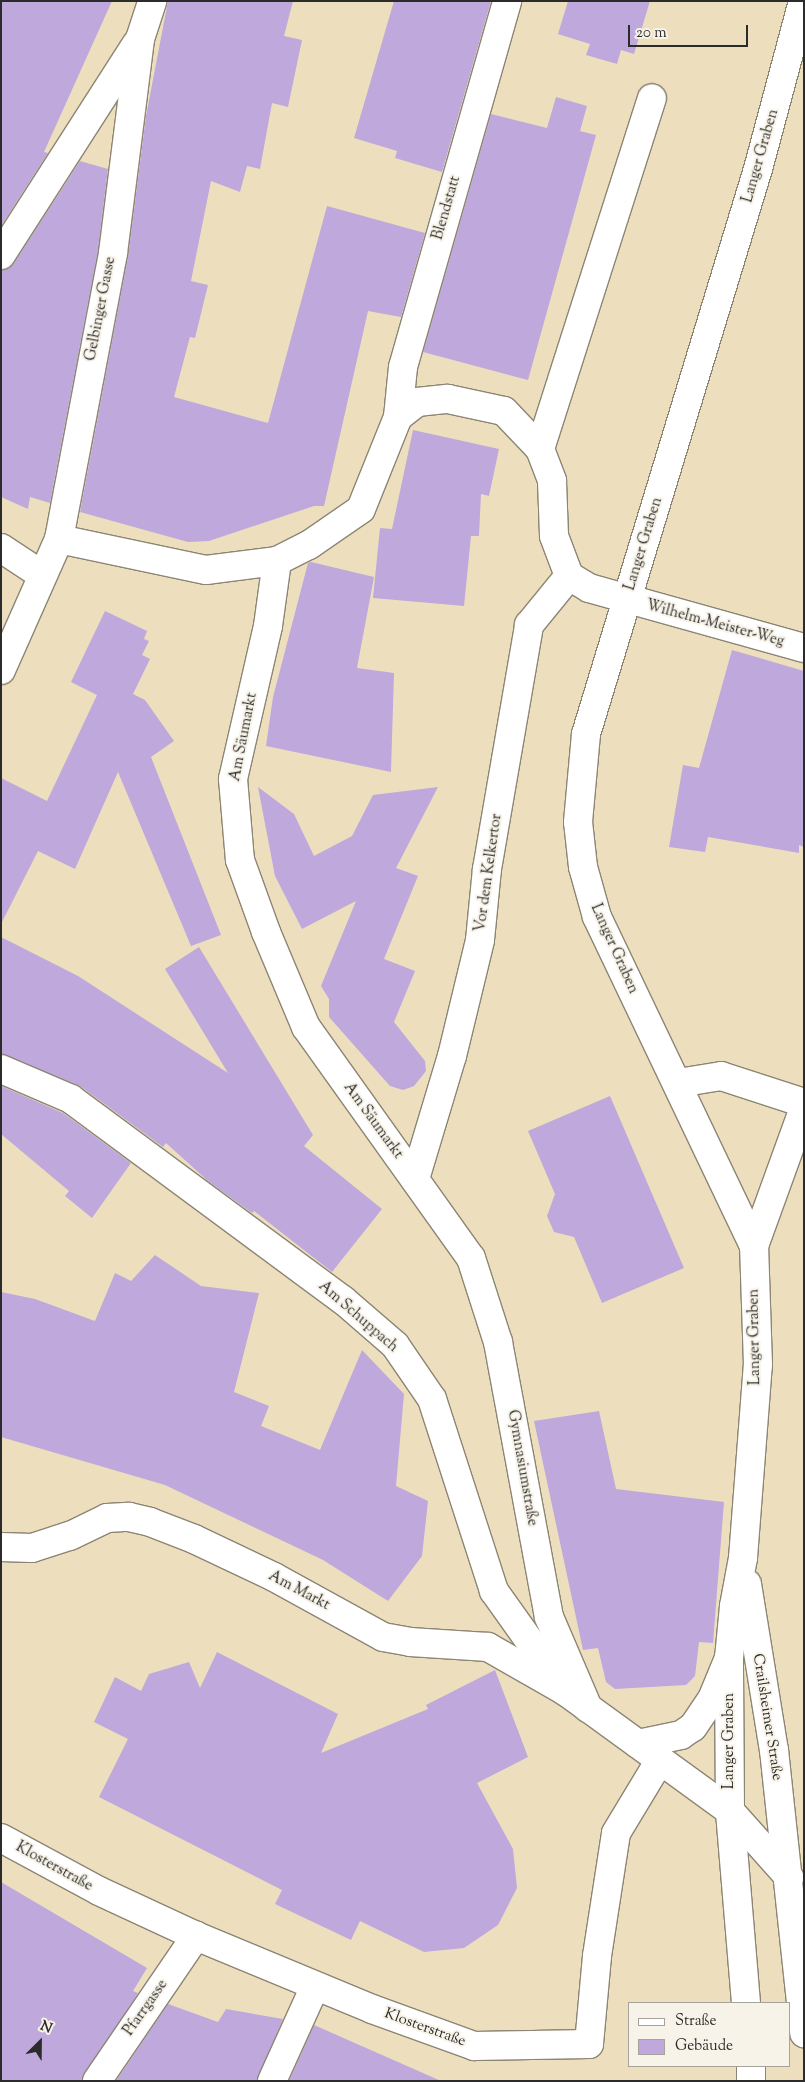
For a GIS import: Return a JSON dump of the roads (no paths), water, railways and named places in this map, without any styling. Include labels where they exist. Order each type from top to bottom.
[{"type":"street","name":"Gelbinger Gasse","points":[[1,670],[59,539],[113,253],[140,39],[152,1]]},
{"type":"street","name":"Blendstatt","points":[[277,561],[309,545],[361,508],[398,417],[403,367],[507,1]]},
{"type":"street","name":"Langer Graben","points":[[730,1812],[729,1658],[734,1606],[743,1558],[758,1365],[754,1246],[678,1083],[597,917],[583,867],[578,822],[586,734],[758,169],[803,1]]},
{"type":"street","name":"Gelbinger Gasse","points":[[1,255],[140,39]]},
{"type":"street","points":[[540,449],[652,98]]},
{"type":"street","points":[[398,417],[417,402],[448,399],[504,411],[540,449],[552,481],[554,536],[569,576],[589,588],[627,599]]},
{"type":"street","points":[[59,539],[206,570],[277,561]]},
{"type":"street","points":[[1,548],[42,575]]},
{"type":"street","name":"Am Säumarkt","points":[[277,561],[268,626],[232,780],[240,860],[266,932],[306,1027],[415,1180]]},
{"type":"street","name":"Vor dem Kelkertor","points":[[415,1180],[452,1056],[480,940],[487,869],[528,625],[569,576]]},
{"type":"street","name":"Wilhelm-Meister-Weg","points":[[627,599],[804,648]]},
{"type":"street","name":"Am Schuppach","points":[[1,1069],[71,1100],[343,1300],[395,1345],[432,1399],[494,1591],[565,1691]]},
{"type":"street","points":[[678,1083],[722,1076],[804,1103]]},
{"type":"street","points":[[754,1246],[804,1108]]},
{"type":"street","name":"Gymnasiumstraße","points":[[415,1180],[471,1258],[492,1323],[549,1617],[588,1708]]},
{"type":"street","name":"Am Markt","points":[[1,1547],[32,1548],[70,1536],[107,1518],[129,1517],[194,1539],[274,1577],[382,1637],[410,1642],[488,1647],[565,1691],[588,1708]]},
{"type":"street","name":"Crailsheimer Straße","points":[[743,1558],[760,1682],[774,1750],[804,2033]]},
{"type":"street","points":[[638,1744],[682,1735],[693,1726],[712,1698],[729,1658]]},
{"type":"street","points":[[588,1708],[730,1812],[788,1877]]},
{"type":"street","name":"Klosterstraße","points":[[1,1838],[99,1891],[196,1936],[315,1986],[474,2046],[590,2044],[597,1956],[616,1833],[660,1760]]},
{"type":"street","points":[[730,1812],[746,2002]]},
{"type":"street","name":"Pfarrgasse","points":[[97,2081],[196,1936]]},
{"type":"street","points":[[272,2081],[315,1986]]},
{"type":"street","points":[[751,2067],[751,2081]]}]
